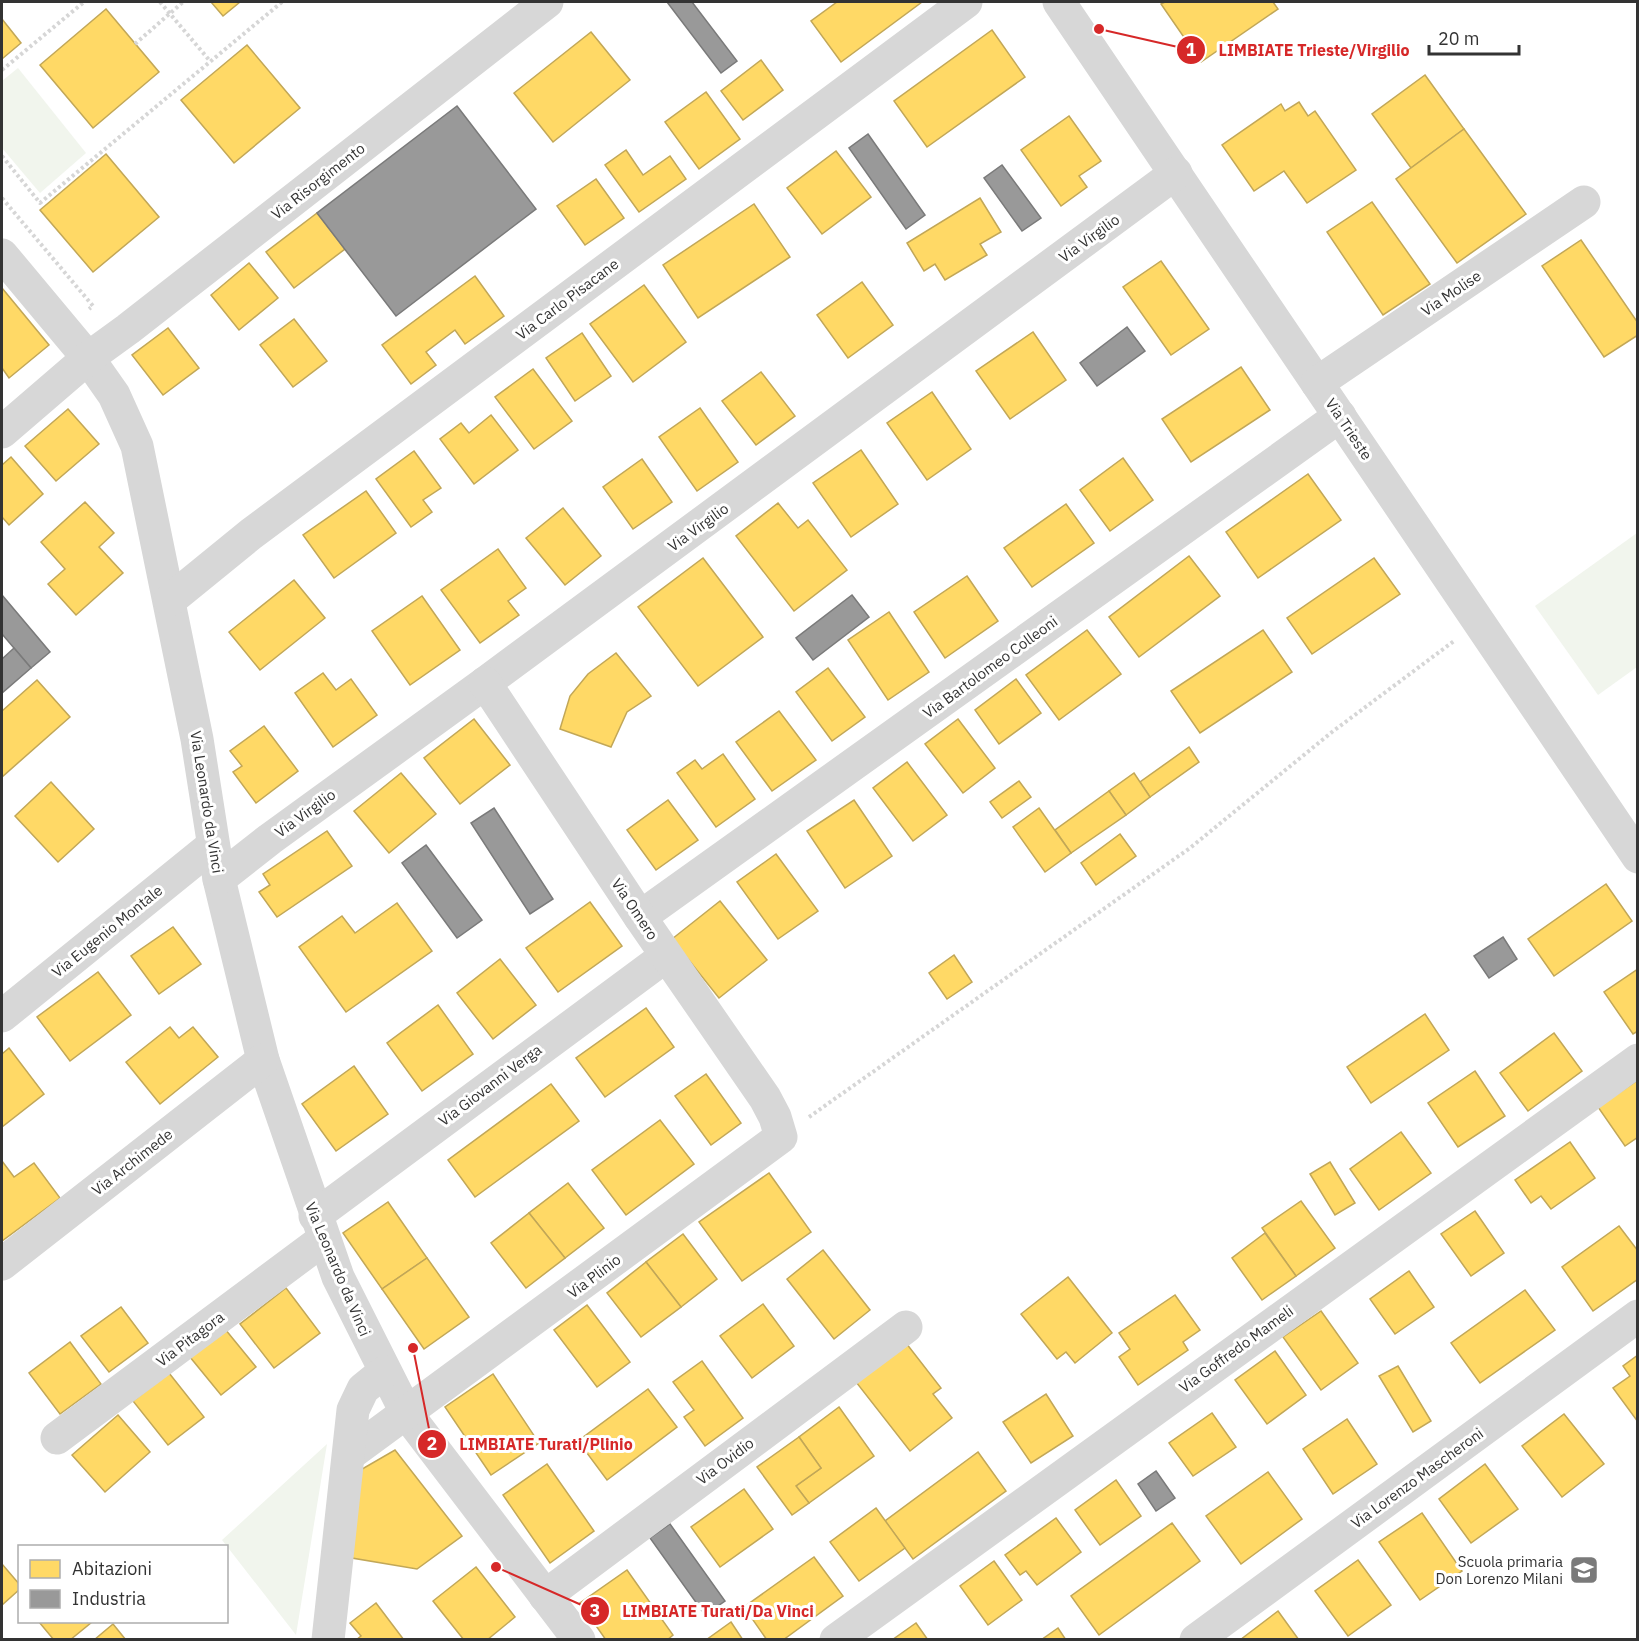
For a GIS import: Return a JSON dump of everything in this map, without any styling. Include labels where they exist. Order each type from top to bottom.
[{"type":"street","name":"Via Risorgimento","points":[[2,432],[88,358],[547,2]]},
{"type":"street","name":"Via Carlo Pisacane","points":[[170,600],[251,534],[966,2]]},
{"type":"street","name":"Via Trieste","points":[[1059,2],[1638,857]]},
{"type":"street","name":"Via Virgilio","points":[[219,879],[279,832],[485,683],[1176,173]]},
{"type":"street","name":"Via Molise","points":[[1317,383],[1584,202]]},
{"type":"street","name":"Via Leonardo da Vinci","points":[[2,255],[88,358],[114,395],[136,446],[170,600],[197,739],[219,879],[263,1060],[338,1277],[407,1414],[579,1640]]},
{"type":"street","name":"Via Bartolomeo Colleoni","points":[[640,917],[1340,416]]},
{"type":"street","name":"Via Omero","points":[[485,683],[666,956],[765,1098],[775,1117],[781,1137]]},
{"type":"street","name":"Via Eugenio Montale","points":[[2,1016],[212,846]]},
{"type":"street","name":"Via Giovanni Verga","points":[[319,1227],[666,956]]},
{"type":"street","name":"Via Archimede","points":[[2,1264],[263,1060]]},
{"type":"street","name":"Via Goffredo Mameli","points":[[836,1640],[1638,1060]]},
{"type":"street","name":"Via Plinio","points":[[407,1414],[781,1137]]},
{"type":"street","name":"Via Pitagora","points":[[57,1438],[319,1227]]},
{"type":"street","name":"Via Lorenzo Mascheroni","points":[[1196,1640],[1638,1316]]},
{"type":"street","name":"Via Ovidio","points":[[545,1596],[906,1327]]},
{"type":"street","points":[[328,1640],[352,1420],[359,1396],[368,1383],[384,1372]]},
{"type":"street","points":[[350,1454],[373,1434],[407,1414]]},
{"type":"path","points":[[2,70],[84,2]]},
{"type":"path","points":[[160,2],[210,61]]},
{"type":"path","points":[[135,44],[183,2]]},
{"type":"path","points":[[2,156],[40,203],[282,2]]},
{"type":"path","points":[[2,198],[93,306],[85,314]]},
{"type":"path","points":[[781,1137],[1190,848],[1341,725],[1435,653],[1480,623]]},
{"type":"shaded area","points":[[18,68],[86,153],[40,193],[2,148],[2,81]]},
{"type":"shaded area","points":[[1637,533],[1637,667],[1598,695],[1535,606]]},
{"type":"shaded area","points":[[327,1444],[296,1635],[222,1540]]},
{"type":"building: Abitazioni","points":[[211,2],[240,2],[223,16]]},
{"type":"building: Abitazioni","points":[[837,2],[922,2],[841,62],[811,21]]},
{"type":"building: Abitazioni","points":[[1165,2],[1273,2],[1278,9],[1201,62],[1161,4]]},
{"type":"building: Abitazioni","points":[[106,9],[159,72],[93,128],[40,65]]},
{"type":"building: Abitazioni","points":[[2,19],[21,43],[2,59]]},
{"type":"building: Abitazioni","points":[[992,30],[1025,77],[927,147],[894,101]]},
{"type":"building: Abitazioni","points":[[591,32],[630,80],[553,142],[514,93]]},
{"type":"building: Abitazioni","points":[[247,45],[300,108],[234,163],[181,100]]},
{"type":"building: Abitazioni","points":[[761,60],[783,90],[743,120],[721,91]]},
{"type":"building: Abitazioni","points":[[1425,75],[1464,129],[1411,168],[1372,114]]},
{"type":"building: Abitazioni","points":[[706,92],[740,139],[699,169],[665,122]]},
{"type":"building: Abitazioni","points":[[1299,102],[1308,116],[1315,111],[1356,170],[1307,203],[1284,171],[1254,191],[1222,145],[1281,104],[1285,111]]},
{"type":"building: Abitazioni","points":[[1069,116],[1101,161],[1079,176],[1087,187],[1061,206],[1021,150]]},
{"type":"building: Abitazioni","points":[[1464,129],[1526,214],[1457,263],[1396,179]]},
{"type":"building: Abitazioni","points":[[626,150],[643,175],[670,156],[686,179],[639,212],[605,165]]},
{"type":"building: Abitazioni","points":[[836,151],[871,197],[822,234],[787,188]]},
{"type":"building: Abitazioni","points":[[106,154],[159,217],[93,272],[40,210]]},
{"type":"building: Abitazioni","points":[[596,179],[624,218],[585,245],[557,206]]},
{"type":"building: Abitazioni","points":[[980,198],[1001,232],[980,244],[987,255],[945,280],[935,264],[924,271],[907,243]]},
{"type":"building: Abitazioni","points":[[1372,202],[1430,284],[1383,315],[1327,232]]},
{"type":"building: Abitazioni","points":[[754,204],[790,257],[698,318],[663,265]]},
{"type":"building: Abitazioni","points":[[317,213],[345,249],[294,288],[266,252]]},
{"type":"building: Abitazioni","points":[[1581,240],[1638,323],[1638,335],[1604,357],[1542,266]]},
{"type":"building: Abitazioni","points":[[1161,261],[1209,329],[1171,355],[1123,287]]},
{"type":"building: Abitazioni","points":[[249,263],[278,298],[239,330],[211,295]]},
{"type":"building: Abitazioni","points":[[475,276],[504,316],[465,344],[455,330],[426,352],[436,365],[411,384],[382,345]]},
{"type":"building: Abitazioni","points":[[862,282],[893,325],[848,358],[817,315]]},
{"type":"building: Abitazioni","points":[[644,285],[686,342],[633,382],[590,324]]},
{"type":"building: Abitazioni","points":[[2,288],[49,345],[9,378],[2,368]]},
{"type":"building: Abitazioni","points":[[294,319],[327,361],[293,387],[260,345]]},
{"type":"building: Abitazioni","points":[[168,328],[199,368],[163,395],[132,355]]},
{"type":"building: Abitazioni","points":[[1033,332],[1066,380],[1010,419],[976,371]]},
{"type":"building: Abitazioni","points":[[582,333],[611,376],[575,401],[546,358]]},
{"type":"building: Abitazioni","points":[[1241,367],[1270,410],[1191,462],[1162,419]]},
{"type":"building: Abitazioni","points":[[533,369],[572,421],[534,449],[495,397]]},
{"type":"building: Abitazioni","points":[[761,372],[795,416],[756,445],[722,401]]},
{"type":"building: Abitazioni","points":[[932,392],[971,449],[927,480],[887,423]]},
{"type":"building: Abitazioni","points":[[700,408],[738,462],[697,491],[659,437]]},
{"type":"building: Abitazioni","points":[[68,409],[99,444],[56,481],[25,446]]},
{"type":"building: Abitazioni","points":[[491,415],[518,450],[474,484],[440,439],[461,423],[469,433]]},
{"type":"building: Abitazioni","points":[[861,450],[898,504],[851,537],[813,483]]},
{"type":"building: Abitazioni","points":[[414,451],[441,488],[423,500],[432,512],[411,527],[376,479]]},
{"type":"building: Abitazioni","points":[[11,457],[43,494],[9,525],[2,517],[2,465]]},
{"type":"building: Abitazioni","points":[[1123,458],[1153,500],[1110,531],[1080,490]]},
{"type":"building: Abitazioni","points":[[642,459],[672,502],[633,529],[603,487]]},
{"type":"building: Abitazioni","points":[[1308,474],[1341,520],[1258,578],[1226,532]]},
{"type":"building: Abitazioni","points":[[366,491],[396,533],[334,578],[303,535]]},
{"type":"building: Abitazioni","points":[[85,502],[114,533],[99,547],[123,573],[76,615],[48,584],[65,569],[41,542]]},
{"type":"building: Abitazioni","points":[[778,503],[798,528],[808,520],[847,570],[794,611],[736,536]]},
{"type":"building: Abitazioni","points":[[1066,504],[1094,543],[1032,587],[1004,548]]},
{"type":"building: Abitazioni","points":[[563,508],[601,556],[565,585],[526,538]]},
{"type":"building: Abitazioni","points":[[498,549],[526,588],[508,601],[519,615],[480,643],[441,590]]},
{"type":"building: Abitazioni","points":[[1189,556],[1220,596],[1139,657],[1109,617]]},
{"type":"building: Abitazioni","points":[[703,558],[763,637],[698,686],[638,607]]},
{"type":"building: Abitazioni","points":[[1374,558],[1400,594],[1312,654],[1287,618]]},
{"type":"building: Abitazioni","points":[[967,576],[998,621],[945,658],[914,612]]},
{"type":"building: Abitazioni","points":[[294,580],[325,618],[260,670],[229,632]]},
{"type":"building: Abitazioni","points":[[422,596],[460,650],[410,685],[372,631]]},
{"type":"building: Abitazioni","points":[[889,612],[929,672],[888,700],[848,640]]},
{"type":"building: Abitazioni","points":[[1087,630],[1121,674],[1059,720],[1026,675]]},
{"type":"building: Abitazioni","points":[[1263,630],[1292,672],[1200,733],[1171,691]]},
{"type":"building: Abitazioni","points":[[616,653],[651,696],[627,712],[611,747],[560,729],[570,696],[588,674]]},
{"type":"building: Abitazioni","points":[[828,668],[865,717],[832,741],[796,692]]},
{"type":"building: Abitazioni","points":[[323,673],[336,690],[351,679],[377,715],[333,747],[295,693]]},
{"type":"building: Abitazioni","points":[[1016,679],[1041,713],[999,744],[975,710]]},
{"type":"building: Abitazioni","points":[[37,680],[70,717],[2,777],[2,711]]},
{"type":"building: Abitazioni","points":[[779,711],[816,760],[772,791],[736,742]]},
{"type":"building: Abitazioni","points":[[474,719],[510,765],[460,804],[424,758]]},
{"type":"building: Abitazioni","points":[[958,719],[995,768],[963,793],[925,744]]},
{"type":"building: Abitazioni","points":[[264,726],[298,771],[256,803],[233,772],[242,766],[230,751]]},
{"type":"building: Abitazioni","points":[[1189,747],[1199,762],[1150,797],[1140,782]]},
{"type":"building: Abitazioni","points":[[723,754],[755,799],[716,827],[677,773],[695,760],[702,769]]},
{"type":"building: Abitazioni","points":[[907,762],[947,815],[913,841],[873,788]]},
{"type":"building: Abitazioni","points":[[401,773],[436,814],[389,853],[354,811]]},
{"type":"building: Abitazioni","points":[[1134,773],[1150,797],[1126,815],[1109,791]]},
{"type":"building: Abitazioni","points":[[1019,781],[1031,797],[1002,818],[990,802]]},
{"type":"building: Abitazioni","points":[[51,782],[94,829],[58,862],[15,816]]},
{"type":"building: Abitazioni","points":[[1109,791],[1126,815],[1071,853],[1055,830]]},
{"type":"building: Abitazioni","points":[[668,800],[698,840],[656,870],[627,830]]},
{"type":"building: Abitazioni","points":[[854,800],[892,856],[845,888],[807,831]]},
{"type":"building: Abitazioni","points":[[1039,808],[1071,853],[1045,872],[1013,827]]},
{"type":"building: Abitazioni","points":[[327,831],[352,866],[277,917],[259,892],[270,885],[263,874]]},
{"type":"building: Abitazioni","points":[[1120,834],[1136,856],[1096,885],[1081,863]]},
{"type":"building: Abitazioni","points":[[776,854],[818,911],[778,939],[737,882]]},
{"type":"building: Abitazioni","points":[[1606,884],[1632,921],[1554,976],[1528,939]]},
{"type":"building: Abitazioni","points":[[720,901],[767,960],[719,998],[672,939]]},
{"type":"building: Abitazioni","points":[[590,902],[622,946],[558,992],[526,948]]},
{"type":"building: Abitazioni","points":[[397,903],[432,951],[346,1012],[299,947],[342,916],[355,933]]},
{"type":"building: Abitazioni","points":[[173,927],[201,964],[159,994],[131,956]]},
{"type":"building: Abitazioni","points":[[954,955],[972,982],[947,999],[929,973]]},
{"type":"building: Abitazioni","points":[[500,959],[536,1005],[493,1039],[457,993]]},
{"type":"building: Abitazioni","points":[[1638,969],[1638,1031],[1633,1034],[1604,992]]},
{"type":"building: Abitazioni","points":[[98,972],[131,1015],[70,1061],[37,1017]]},
{"type":"building: Abitazioni","points":[[438,1005],[473,1054],[422,1091],[387,1043]]},
{"type":"building: Abitazioni","points":[[646,1008],[674,1047],[605,1097],[576,1058]]},
{"type":"building: Abitazioni","points":[[1425,1014],[1449,1050],[1371,1103],[1347,1067]]},
{"type":"building: Abitazioni","points":[[170,1027],[179,1038],[193,1027],[218,1057],[160,1104],[126,1062]]},
{"type":"building: Abitazioni","points":[[1554,1033],[1582,1071],[1528,1111],[1500,1073]]},
{"type":"building: Abitazioni","points":[[9,1048],[44,1094],[2,1127],[2,1054]]},
{"type":"building: Abitazioni","points":[[354,1066],[388,1114],[336,1151],[302,1104]]},
{"type":"building: Abitazioni","points":[[1475,1071],[1505,1116],[1458,1147],[1428,1103]]},
{"type":"building: Abitazioni","points":[[706,1074],[741,1123],[711,1145],[675,1096]]},
{"type":"building: Abitazioni","points":[[1638,1080],[1638,1137],[1625,1146],[1598,1107]]},
{"type":"building: Abitazioni","points":[[551,1084],[579,1121],[475,1197],[448,1160]]},
{"type":"building: Abitazioni","points":[[660,1120],[694,1164],[626,1215],[592,1170]]},
{"type":"building: Abitazioni","points":[[1401,1132],[1431,1173],[1379,1210],[1350,1169]]},
{"type":"building: Abitazioni","points":[[1570,1142],[1595,1178],[1551,1209],[1541,1196],[1531,1203],[1515,1180]]},
{"type":"building: Abitazioni","points":[[2,1161],[14,1177],[34,1163],[60,1198],[2,1241]]},
{"type":"building: Abitazioni","points":[[1330,1162],[1355,1203],[1335,1215],[1310,1174]]},
{"type":"building: Abitazioni","points":[[769,1173],[811,1232],[742,1281],[699,1222]]},
{"type":"building: Abitazioni","points":[[568,1183],[604,1228],[565,1258],[529,1213]]},
{"type":"building: Abitazioni","points":[[1301,1201],[1335,1248],[1296,1276],[1262,1228]]},
{"type":"building: Abitazioni","points":[[388,1202],[427,1258],[382,1289],[343,1233]]},
{"type":"building: Abitazioni","points":[[1475,1211],[1504,1253],[1471,1276],[1441,1234]]},
{"type":"building: Abitazioni","points":[[529,1213],[565,1258],[526,1288],[491,1243]]},
{"type":"building: Abitazioni","points":[[1619,1226],[1638,1251],[1638,1279],[1593,1311],[1562,1267]]},
{"type":"building: Abitazioni","points":[[1265,1233],[1296,1276],[1262,1300],[1232,1258]]},
{"type":"building: Abitazioni","points":[[683,1234],[717,1279],[681,1307],[646,1262]]},
{"type":"building: Abitazioni","points":[[823,1250],[870,1310],[834,1339],[787,1279]]},
{"type":"building: Abitazioni","points":[[427,1258],[469,1317],[424,1349],[382,1289]]},
{"type":"building: Abitazioni","points":[[646,1262],[681,1307],[641,1337],[607,1293]]},
{"type":"building: Abitazioni","points":[[1409,1271],[1434,1307],[1395,1334],[1370,1299]]},
{"type":"building: Abitazioni","points":[[1068,1277],[1112,1333],[1075,1363],[1066,1352],[1057,1359],[1021,1314]]},
{"type":"building: Abitazioni","points":[[286,1288],[320,1333],[274,1368],[240,1324]]},
{"type":"building: Abitazioni","points":[[1525,1290],[1555,1330],[1480,1383],[1451,1343]]},
{"type":"building: Abitazioni","points":[[1175,1295],[1200,1330],[1183,1342],[1188,1350],[1138,1385],[1119,1357],[1130,1349],[1119,1333]]},
{"type":"building: Abitazioni","points":[[763,1304],[794,1346],[752,1378],[720,1336]]},
{"type":"building: Abitazioni","points":[[587,1305],[630,1362],[597,1387],[554,1330]]},
{"type":"building: Abitazioni","points":[[121,1307],[148,1343],[109,1372],[81,1336]]},
{"type":"building: Abitazioni","points":[[1321,1311],[1358,1363],[1321,1390],[1283,1337]]},
{"type":"building: Abitazioni","points":[[225,1329],[256,1367],[221,1395],[190,1357]]},
{"type":"building: Abitazioni","points":[[70,1342],[101,1384],[60,1414],[29,1373]]},
{"type":"building: Abitazioni","points":[[906,1343],[941,1388],[933,1394],[952,1418],[910,1451],[856,1382]]},
{"type":"building: Abitazioni","points":[[1275,1351],[1306,1395],[1267,1424],[1235,1380]]},
{"type":"building: Abitazioni","points":[[1638,1355],[1638,1422],[1613,1388],[1630,1376],[1623,1366]]},
{"type":"building: Abitazioni","points":[[702,1361],[743,1418],[705,1446],[684,1417],[694,1410],[673,1382]]},
{"type":"building: Abitazioni","points":[[1398,1366],[1431,1421],[1413,1432],[1379,1376]]},
{"type":"building: Abitazioni","points":[[169,1373],[204,1417],[168,1445],[133,1401]]},
{"type":"building: Abitazioni","points":[[493,1374],[539,1443],[491,1475],[445,1407]]},
{"type":"building: Abitazioni","points":[[648,1389],[677,1427],[607,1480],[578,1441]]},
{"type":"building: Abitazioni","points":[[1046,1394],[1073,1436],[1031,1463],[1003,1422]]},
{"type":"building: Abitazioni","points":[[839,1407],[874,1456],[809,1503],[796,1486],[821,1468],[799,1437]]},
{"type":"building: Abitazioni","points":[[1212,1413],[1236,1447],[1193,1476],[1169,1443]]},
{"type":"building: Abitazioni","points":[[1564,1414],[1604,1464],[1562,1497],[1522,1446]]},
{"type":"building: Abitazioni","points":[[118,1415],[150,1452],[105,1492],[72,1455]]},
{"type":"building: Abitazioni","points":[[1347,1419],[1377,1464],[1333,1494],[1303,1449]]},
{"type":"building: Abitazioni","points":[[799,1437],[821,1468],[796,1486],[809,1503],[792,1515],[757,1467]]},
{"type":"building: Abitazioni","points":[[395,1450],[462,1536],[417,1569],[352,1558],[357,1472]]},
{"type":"building: Abitazioni","points":[[978,1452],[1006,1491],[913,1559],[885,1521]]},
{"type":"building: Abitazioni","points":[[547,1464],[594,1531],[550,1563],[503,1495]]},
{"type":"building: Abitazioni","points":[[1485,1464],[1518,1509],[1471,1543],[1439,1499]]},
{"type":"building: Abitazioni","points":[[1268,1472],[1302,1519],[1241,1564],[1206,1516]]},
{"type":"building: Abitazioni","points":[[1116,1480],[1141,1516],[1100,1545],[1075,1510]]},
{"type":"building: Abitazioni","points":[[744,1489],[773,1529],[720,1567],[691,1527]]},
{"type":"building: Abitazioni","points":[[876,1508],[905,1548],[859,1581],[830,1542]]},
{"type":"building: Abitazioni","points":[[1422,1513],[1462,1571],[1420,1600],[1379,1542]]},
{"type":"building: Abitazioni","points":[[1056,1518],[1081,1552],[1037,1585],[1026,1571],[1020,1575],[1005,1555]]},
{"type":"building: Abitazioni","points":[[1172,1523],[1200,1561],[1099,1635],[1071,1596]]},
{"type":"building: Abitazioni","points":[[814,1557],[843,1596],[783,1640],[767,1640],[744,1607]]},
{"type":"building: Abitazioni","points":[[1358,1560],[1391,1605],[1348,1636],[1315,1591]]},
{"type":"building: Abitazioni","points":[[994,1561],[1022,1600],[988,1625],[960,1586]]},
{"type":"building: Abitazioni","points":[[2,1564],[18,1583],[18,1591],[2,1605]]},
{"type":"building: Abitazioni","points":[[476,1567],[515,1617],[487,1640],[464,1640],[433,1601]]},
{"type":"building: Abitazioni","points":[[627,1570],[673,1635],[667,1640],[606,1640],[580,1603]]},
{"type":"building: Abitazioni","points":[[376,1603],[404,1640],[356,1640],[361,1636],[350,1623]]},
{"type":"building: Abitazioni","points":[[1278,1611],[1299,1640],[1240,1640]]},
{"type":"building: Abitazioni","points":[[731,1622],[743,1640],[706,1640]]},
{"type":"building: Abitazioni","points":[[40,1623],[91,1623],[70,1640],[54,1640]]},
{"type":"building: Abitazioni","points":[[916,1623],[928,1640],[892,1640]]},
{"type":"building: Abitazioni","points":[[113,1624],[126,1640],[94,1640]]},
{"type":"building: Abitazioni","points":[[1058,1628],[1066,1640],[1041,1640]]},
{"type":"building: Industria","points":[[667,2],[692,2],[737,61],[721,73]]},
{"type":"building: Industria","points":[[457,106],[536,209],[396,316],[317,213]]},
{"type":"building: Industria","points":[[868,134],[925,215],[906,229],[849,148]]},
{"type":"building: Industria","points":[[1002,165],[1041,218],[1022,231],[984,178]]},
{"type":"building: Industria","points":[[1127,327],[1145,351],[1097,386],[1080,363]]},
{"type":"building: Industria","points":[[2,595],[50,652],[31,668],[2,634]]},
{"type":"building: Industria","points":[[852,595],[869,617],[813,660],[796,638]]},
{"type":"building: Industria","points":[[14,648],[31,668],[2,693],[2,659]]},
{"type":"building: Industria","points":[[494,808],[553,899],[530,914],[471,823]]},
{"type":"building: Industria","points":[[426,845],[482,920],[457,938],[402,863]]},
{"type":"building: Industria","points":[[1503,937],[1517,959],[1489,978],[1474,956]]},
{"type":"building: Industria","points":[[1156,1471],[1175,1498],[1156,1511],[1138,1484]]},
{"type":"building: Industria","points":[[670,1524],[725,1601],[705,1615],[650,1538]]},
{"type":"place","name":"LIMBIATE Trieste/Virgilio","points":[[1099,29]]},
{"type":"place","name":"LIMBIATE Turati/Plinio","points":[[413,1348]]},
{"type":"place","name":"LIMBIATE Turati/Da Vinci","points":[[496,1567]]},
{"type":"place","name":"Scuola primaria Don Lorenzo Milani","points":[[1584,1570]]}]
